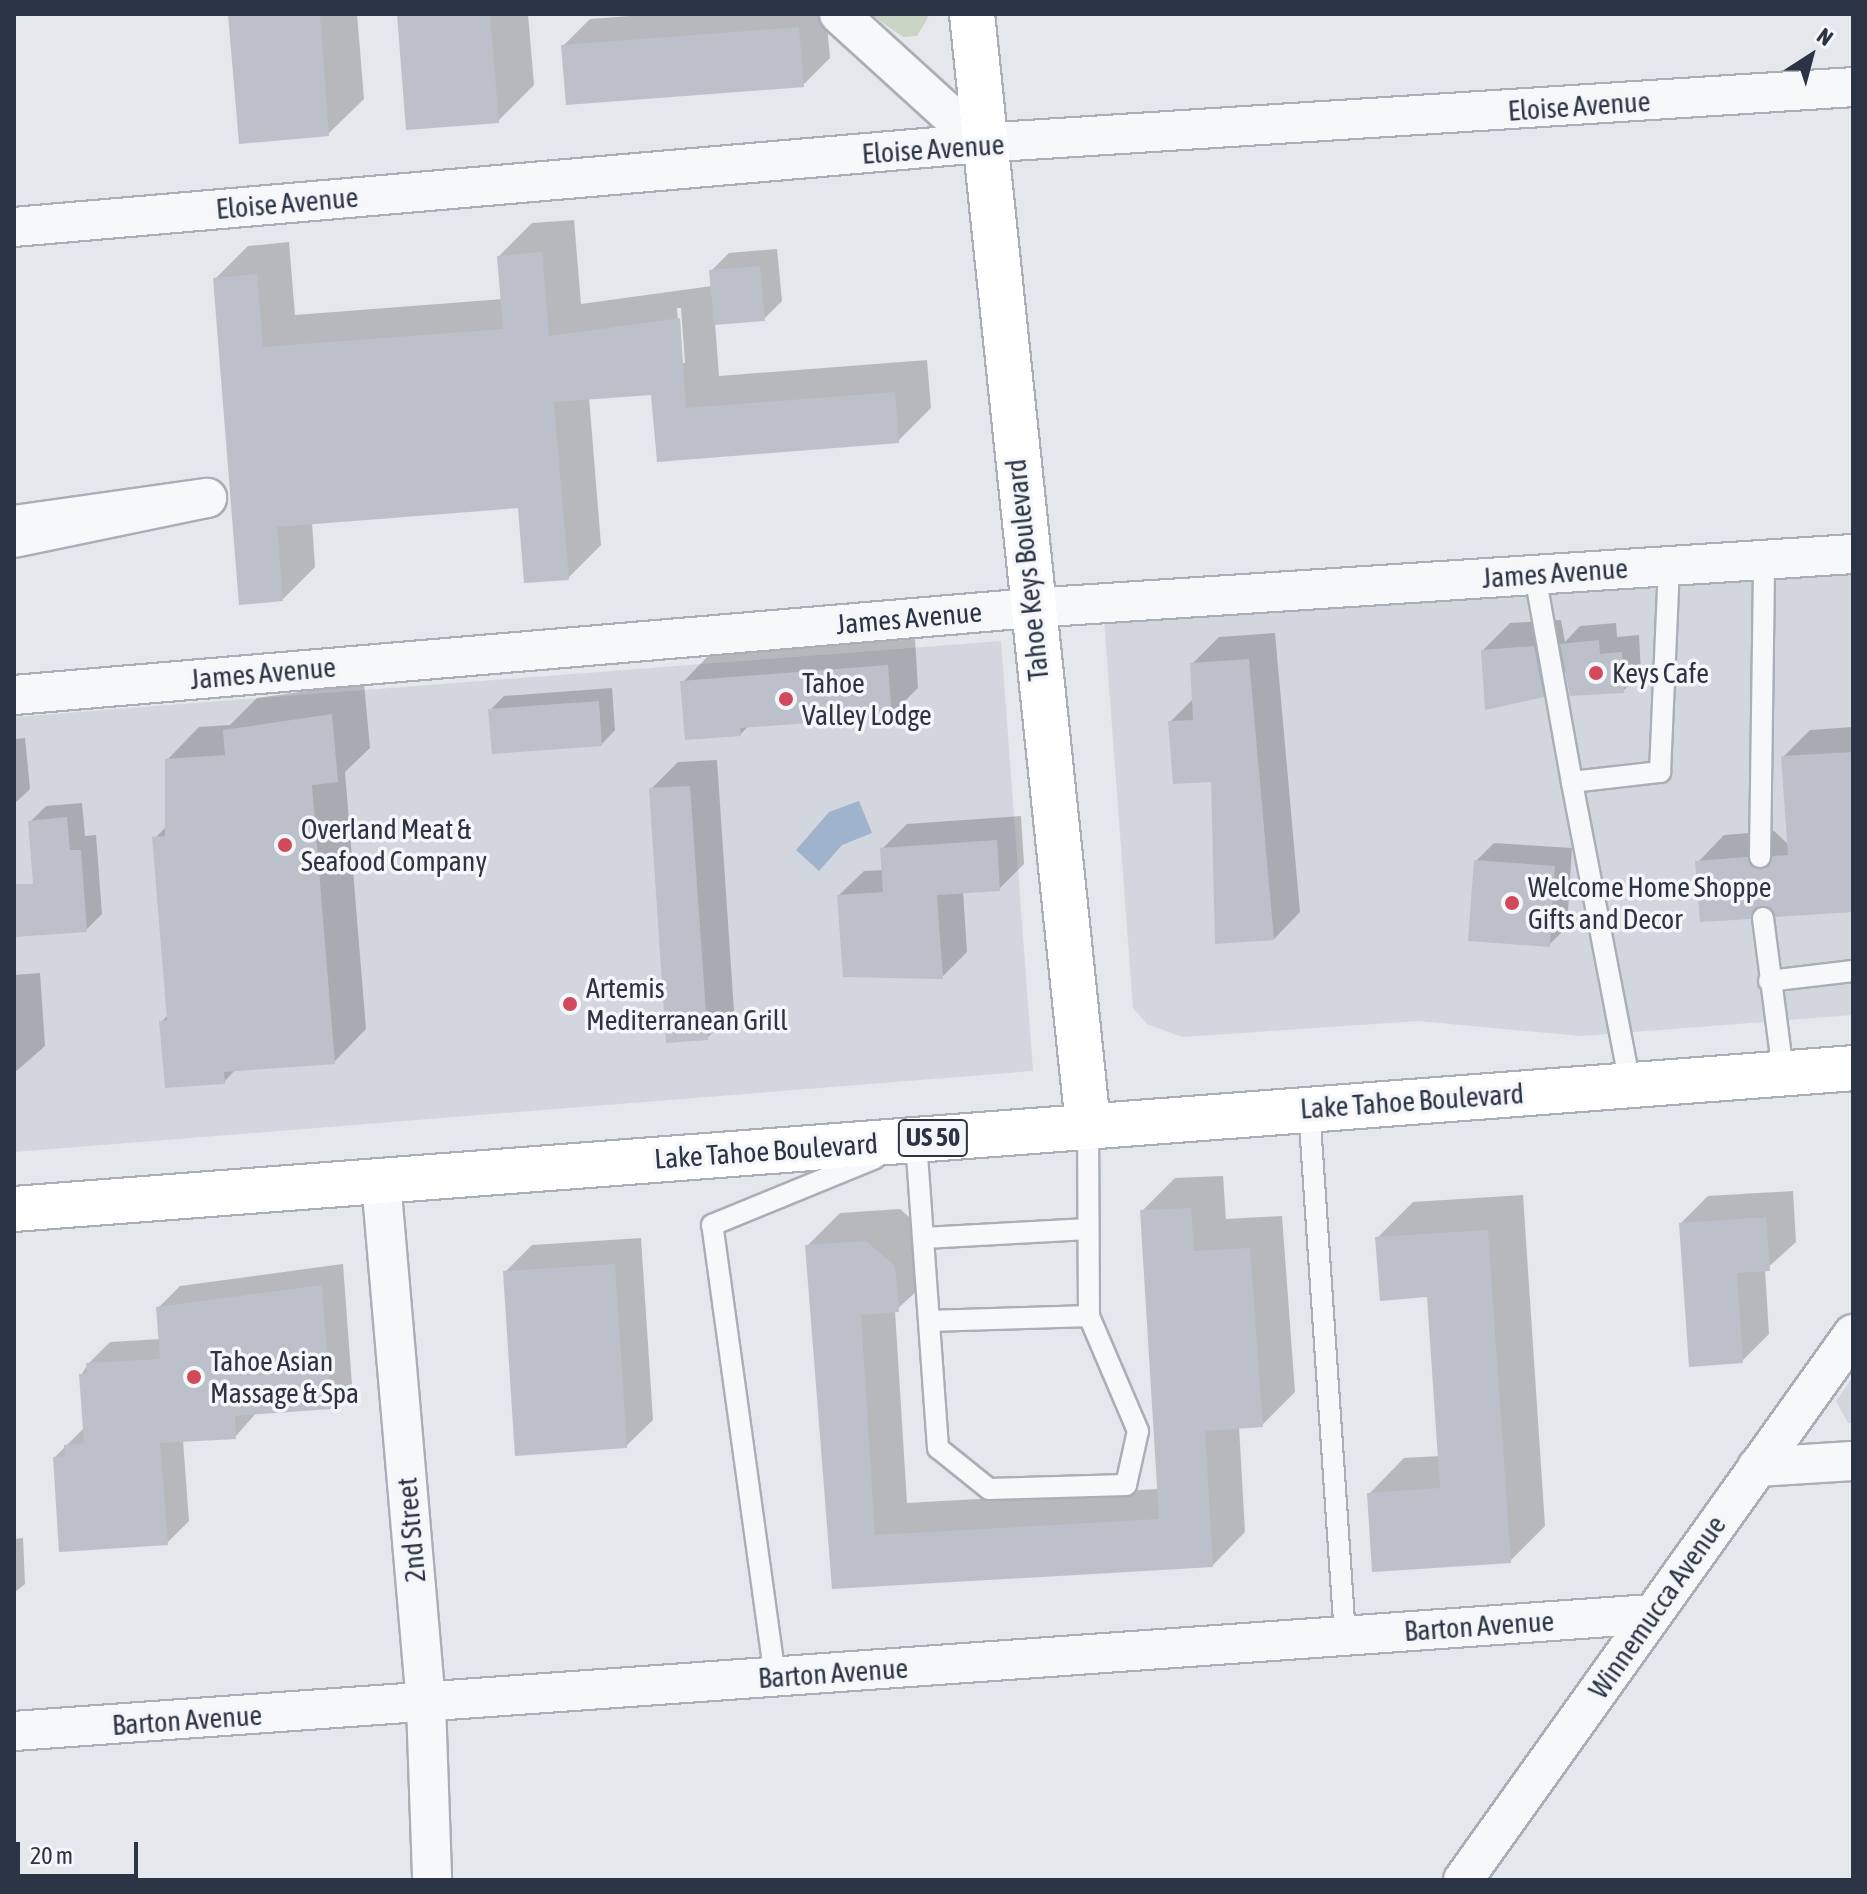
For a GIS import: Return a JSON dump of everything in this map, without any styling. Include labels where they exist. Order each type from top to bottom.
[{"type":"main road","name":"Tahoe Keys Boulevard","points":[[972,14],[981,143],[1088,1125]]},
{"type":"main road","name":"Lake Tahoe Boulevard","points":[[14,1209],[1853,1068]]},
{"type":"street","points":[[839,14],[981,143]]},
{"type":"street","name":"Eloise Avenue","points":[[14,227],[981,143],[1853,87]]},
{"type":"street","points":[[14,525],[207,498],[14,539]]},
{"type":"street","name":"James Avenue","points":[[14,695],[1031,608],[1853,554]]},
{"type":"street","name":"2nd Street","points":[[381,1181],[426,1704],[432,1880]]},
{"type":"street","name":"Winnemucca Avenue","points":[[1463,1880],[1853,1334]]},
{"type":"street","points":[[1757,1467],[1853,1461]]},
{"type":"street","name":"Barton Avenue","points":[[14,1731],[426,1704],[1652,1614]]},
{"type":"lane","points":[[1760,857],[1764,560]]},
{"type":"lane","points":[[1572,782],[1660,772],[1669,566]]},
{"type":"lane","points":[[1535,575],[1630,1084]]},
{"type":"lane","points":[[1763,918],[1783,1073]]},
{"type":"lane","points":[[1769,981],[1853,971]]},
{"type":"lane","points":[[1309,1109],[1345,1636]]},
{"type":"lane","points":[[775,1677],[712,1225],[918,1140],[938,1448],[989,1489],[1126,1485],[1138,1431],[1089,1316],[1088,1125]]},
{"type":"lane","points":[[925,1238],[1087,1229]]},
{"type":"lane","points":[[930,1321],[1089,1316]]},
{"type":"shaded area","points":[[1853,570],[1853,1015],[1581,1036],[1418,1021],[1182,1037],[1147,1024],[1133,1008],[1104,619]]},
{"type":"shaded area","points":[[1001,641],[1033,1071],[14,1152],[14,717]]},
{"type":"shaded area","points":[[1853,1377],[1853,1423],[1848,1423],[1836,1401]]},
{"type":"green space","points":[[870,14],[930,14],[917,36],[903,37]]},
{"type":"water","points":[[859,801],[872,833],[842,845],[819,871],[796,850],[829,812]]},
{"type":"building","points":[[228,14],[320,14],[329,136],[239,144]]},
{"type":"building","points":[[397,14],[490,14],[499,123],[406,130]]},
{"type":"building","points":[[799,27],[804,87],[566,105],[561,45]]},
{"type":"building","points":[[542,252],[549,336],[680,318],[686,408],[895,392],[899,443],[657,462],[651,395],[554,402],[569,580],[524,583],[518,508],[277,527],[283,601],[239,605],[213,278],[257,274],[263,347],[503,329],[497,256]]},
{"type":"building","points":[[760,266],[765,321],[714,325],[709,270]]},
{"type":"building","name":"Keys Cafe","points":[[1599,640],[1600,654],[1622,652],[1624,693],[1570,696],[1560,644]]},
{"type":"building","points":[[1534,646],[1544,697],[1485,710],[1481,650]]},
{"type":"building","points":[[1249,659],[1274,940],[1215,944],[1211,782],[1173,784],[1168,721],[1193,720],[1190,663]]},
{"type":"building","name":"Tahoe Valley Lodge","points":[[888,665],[892,717],[740,728],[741,736],[685,740],[680,681]]},
{"type":"building","points":[[599,701],[602,746],[492,754],[488,709]]},
{"type":"building","points":[[332,714],[338,782],[312,785],[335,1064],[224,1072],[225,1084],[165,1088],[159,1021],[167,1020],[152,837],[165,836],[165,759],[225,755],[223,730]]},
{"type":"building","points":[[1853,752],[1853,912],[1776,917],[1762,905],[1750,919],[1700,922],[1695,861],[1747,857],[1761,870],[1773,856],[1788,855],[1781,756]]},
{"type":"building","points":[[690,786],[708,1040],[666,1043],[649,788]]},
{"type":"building","points":[[67,817],[70,850],[81,850],[87,932],[14,937],[14,884],[33,884],[28,821]]},
{"type":"building","points":[[997,840],[1000,891],[937,895],[943,979],[843,977],[837,895],[883,892],[880,848]]},
{"type":"building","name":"Welcome Home Shoppe Gifts and Decor","points":[[1474,860],[1555,866],[1550,947],[1468,941]]},
{"type":"building","points":[[1191,1208],[1194,1251],[1250,1248],[1263,1427],[1205,1431],[1213,1567],[832,1589],[805,1245],[866,1241],[895,1266],[899,1312],[861,1315],[875,1535],[1159,1519],[1140,1210]]},
{"type":"building","points":[[1766,1217],[1770,1271],[1737,1273],[1743,1363],[1689,1367],[1679,1223]]},
{"type":"building","points":[[1488,1230],[1511,1563],[1372,1572],[1367,1493],[1440,1488],[1427,1297],[1380,1301],[1375,1237]]},
{"type":"building","points":[[615,1264],[627,1448],[515,1456],[503,1271]]},
{"type":"building","points":[[322,1285],[331,1409],[235,1416],[236,1439],[160,1443],[168,1545],[59,1552],[53,1457],[65,1456],[64,1445],[84,1443],[79,1374],[87,1374],[86,1363],[160,1359],[156,1307]]},
{"type":"place","name":"Keys Cafe","points":[[1596,673]]},
{"type":"place","name":"Tahoe Valley Lodge","points":[[786,699]]},
{"type":"place","name":"Overland Meat & Seafood Company","points":[[285,845]]},
{"type":"place","name":"Welcome Home Shoppe Gifts and Decor","points":[[1512,903]]},
{"type":"place","name":"Artemis Mediterranean Grill","points":[[570,1004]]},
{"type":"place","name":"Tahoe Asian Massage & Spa","points":[[194,1377]]}]
